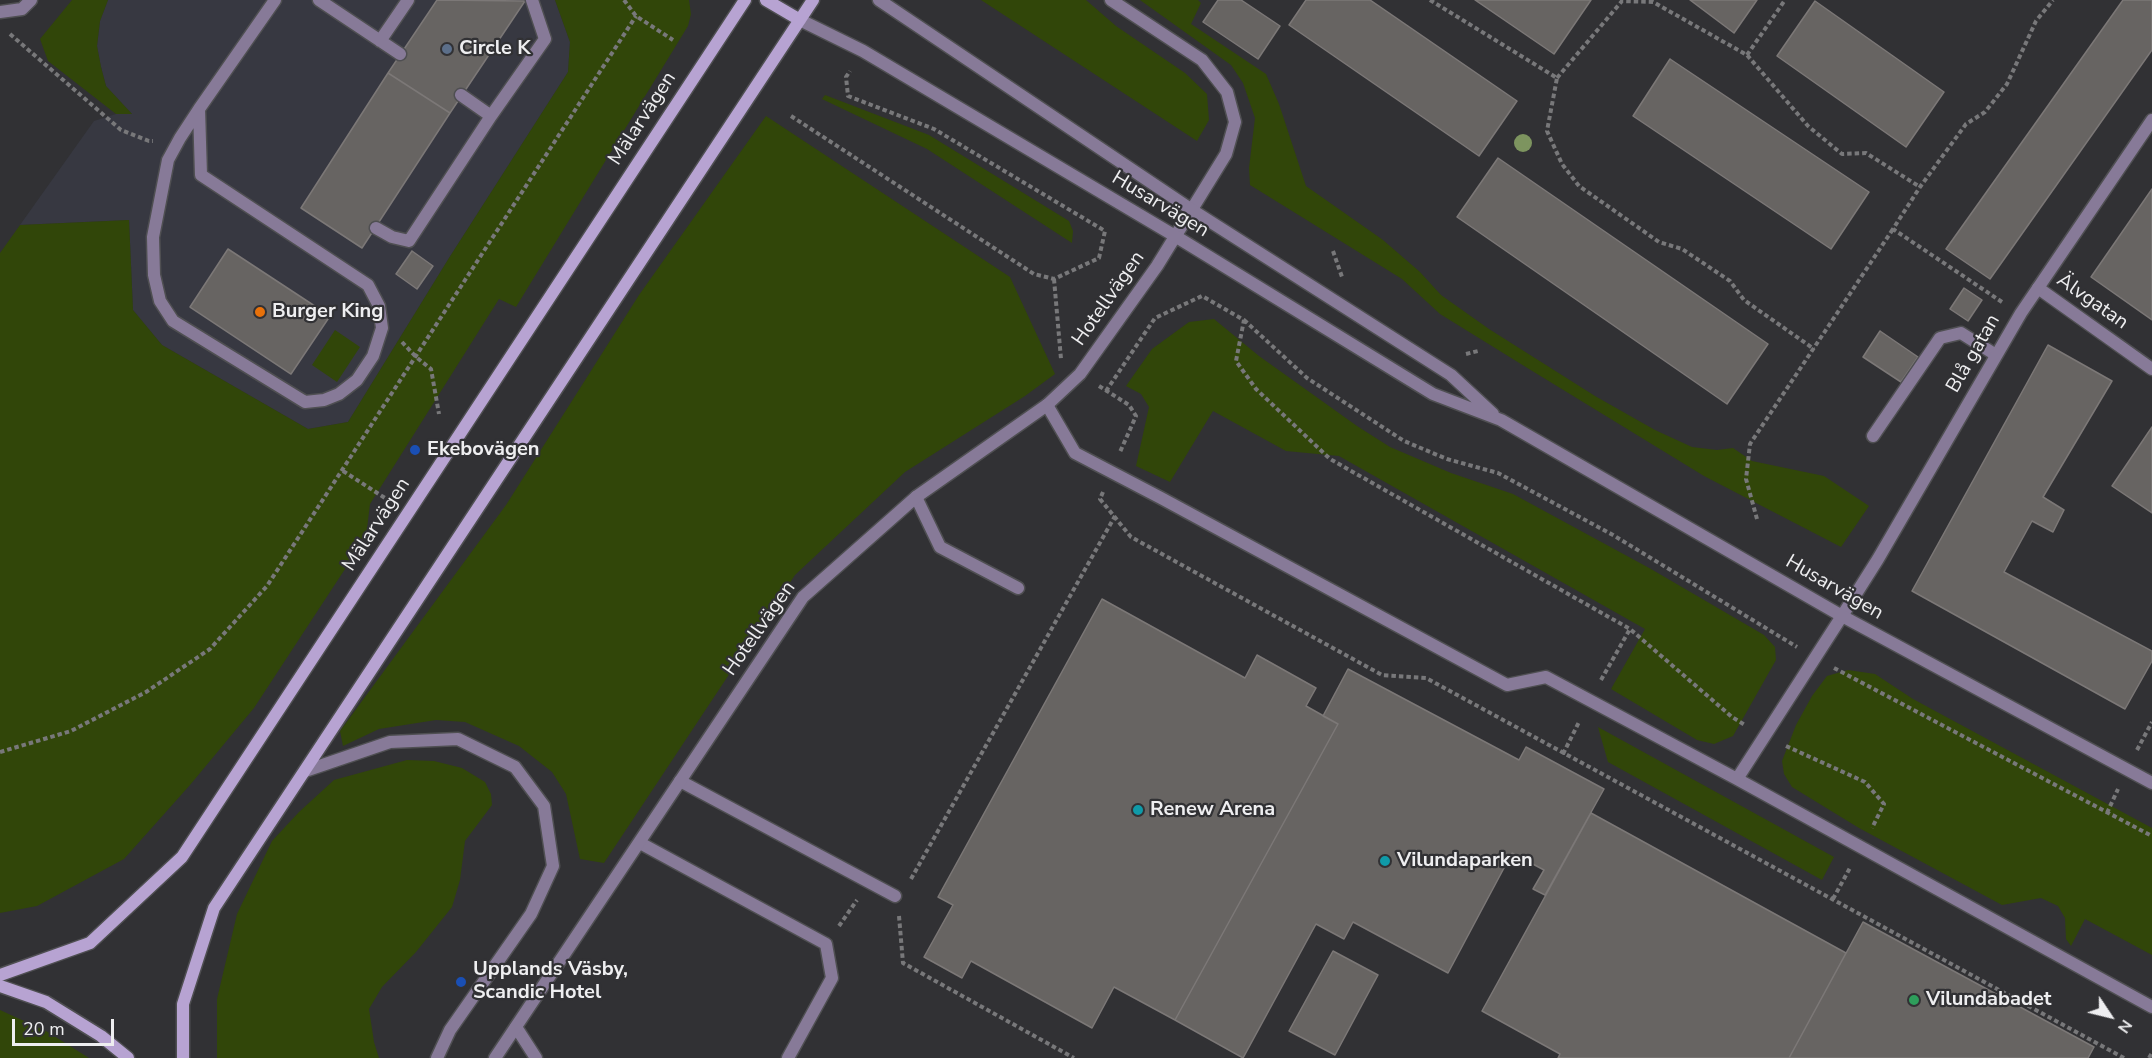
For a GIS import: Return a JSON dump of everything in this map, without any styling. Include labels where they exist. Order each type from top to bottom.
[{"type":"main road","name":"Mälarvägen","points":[[0,975],[90,943],[182,857],[745,0]]},
{"type":"main road","points":[[766,0],[800,20]]},
{"type":"main road","points":[[183,1058],[183,1004],[214,908],[813,0]]},
{"type":"main road","points":[[0,986],[46,1002],[101,1036],[128,1058]]},
{"type":"street","points":[[0,12],[22,9],[31,0]]},
{"type":"street","points":[[199,110],[201,175],[368,285],[379,306],[382,328],[373,356],[357,380],[339,394],[324,400],[305,402],[174,321],[160,301],[154,275],[153,237],[168,160],[180,138],[199,110],[275,0]]},
{"type":"street","points":[[319,0],[400,54]]},
{"type":"street","points":[[380,41],[408,0]]},
{"type":"street","points":[[376,228],[392,237],[409,240],[545,39],[532,0]]},
{"type":"street","name":"Husarvägen","points":[[879,0],[1191,210],[1450,375],[1501,420]]},
{"type":"street","name":"Hotellvägen","points":[[495,1058],[803,597],[916,497],[1047,405],[1080,374],[1157,266],[1226,154],[1235,122],[1227,92],[1202,60],[1111,0]]},
{"type":"street","name":"Husarvägen","points":[[800,20],[863,51],[1175,236],[1433,394],[1501,420],[1842,616],[2152,783]]},
{"type":"street","points":[[461,95],[491,116]]},
{"type":"street","name":"Blå gatan","points":[[1737,779],[1878,560],[2020,313],[2152,120]]},
{"type":"street","name":"Älvgatan","points":[[2038,288],[2152,369]]},
{"type":"street","points":[[1873,436],[1940,338],[1961,333],[1996,355]]},
{"type":"street","points":[[1047,405],[1075,453],[1507,685],[1546,677],[2152,1006]]},
{"type":"street","points":[[916,497],[940,547],[1018,588]]},
{"type":"street","points":[[305,771],[390,742],[458,739],[514,767],[544,806],[553,866],[531,914],[450,1030],[437,1058]]},
{"type":"street","points":[[680,781],[895,896]]},
{"type":"street","points":[[640,843],[826,944],[832,978],[788,1058]]},
{"type":"street","points":[[516,1027],[536,1058]]},
{"type":"path","points":[[624,0],[636,16],[673,40]]},
{"type":"path","points":[[1430,0],[1557,78]]},
{"type":"path","points":[[1747,56],[1785,0]]},
{"type":"path","points":[[1756,519],[1746,479],[1750,444],[1920,187],[1966,124],[1985,112],[2007,84],[2036,21],[2053,0]]},
{"type":"path","points":[[1814,349],[1744,300],[1730,281],[1682,249],[1659,242],[1579,186],[1562,164],[1547,131],[1557,78],[1622,1],[1653,2],[1747,56],[1808,126],[1842,154],[1866,153],[1920,187]]},
{"type":"path","points":[[0,752],[71,731],[146,692],[210,649],[267,586],[636,16]]},
{"type":"path","points":[[9,33],[121,130],[149,141],[180,138]]},
{"type":"path","points":[[791,116],[1034,274],[1054,279],[1099,258],[1105,231],[933,129],[848,96],[846,77],[863,51]]},
{"type":"path","points":[[1893,229],[2020,313]]},
{"type":"path","points":[[1333,250],[1343,280]]},
{"type":"path","points":[[1054,279],[1062,362],[1129,405],[1136,416],[1126,442],[1110,471],[1100,499],[1131,537],[1382,675],[1426,678],[2124,1058]]},
{"type":"path","points":[[1106,391],[1155,318],[1202,296],[1244,320],[1308,378],[1404,441],[1447,459],[1498,473],[1613,535],[1814,657],[2152,836]]},
{"type":"path","points":[[1244,320],[1236,360],[1256,389],[1330,459],[1630,629]]},
{"type":"path","points":[[1466,354],[1478,351]]},
{"type":"path","points":[[416,357],[431,369],[439,414]]},
{"type":"path","points":[[343,471],[385,498]]},
{"type":"path","points":[[1074,1058],[903,963],[895,896],[908,885],[1115,516]]},
{"type":"path","points":[[2149,1058],[2152,1053]]},
{"type":"shaded area","points":[[108,0],[555,0],[570,42],[568,72],[348,422],[308,429],[162,345],[133,310],[129,220],[20,225],[94,121],[116,114],[132,114],[106,86],[101,67],[97,46],[100,21]]},
{"type":"green space","points":[[72,0],[108,0],[100,21],[97,46],[101,67],[106,86],[132,114],[116,114],[48,61],[40,39]]},
{"type":"green space","points":[[555,0],[689,0],[691,14],[688,26],[516,307],[499,299],[370,504],[366,537],[254,708],[124,859],[37,906],[0,913],[0,253],[20,225],[129,220],[133,310],[162,345],[308,429],[348,422],[568,72],[570,42]]},
{"type":"green space","points":[[981,0],[1086,0],[1116,26],[1185,73],[1207,94],[1209,120],[1197,141]]},
{"type":"green space","points":[[1140,0],[1198,0],[1201,3],[1191,24],[1266,74],[1279,104],[1306,186],[1383,240],[1420,272],[1441,295],[1489,329],[1595,396],[1655,430],[1692,447],[1717,450],[1733,448],[1752,461],[1824,476],[1869,506],[1841,547],[1704,476],[1529,369],[1440,314],[1402,279],[1250,185],[1249,168],[1255,118],[1243,83],[1231,65]]},
{"type":"green space","points":[[825,95],[929,135],[1069,221],[1073,231],[1072,243],[927,149],[822,99]]},
{"type":"green space","points":[[766,116],[1010,277],[1055,374],[1025,396],[905,472],[795,575],[604,863],[580,859],[566,794],[552,772],[519,746],[465,722],[436,720],[379,729],[343,746],[340,731],[506,505],[639,295]]},
{"type":"green space","points":[[1214,319],[1259,356],[1390,447],[1451,473],[1513,494],[1651,569],[1764,635],[1775,647],[1776,660],[1733,736],[1714,744],[1697,740],[1611,689],[1645,629],[1339,456],[1286,451],[1213,411],[1170,482],[1136,466],[1149,407],[1141,394],[1126,386],[1152,349],[1189,322]]},
{"type":"green space","points":[[335,330],[360,347],[337,382],[312,365]]},
{"type":"green space","points":[[1848,670],[1875,674],[1913,699],[2152,828],[2152,955],[2085,919],[2071,946],[2066,939],[2065,918],[2058,906],[2041,898],[2002,905],[1859,828],[1792,787],[1784,774],[1782,761],[1796,725],[1812,696],[1827,676]]},
{"type":"green space","points":[[1598,727],[1834,857],[1822,880],[1608,762]]},
{"type":"green space","points":[[407,760],[434,761],[462,768],[485,782],[491,794],[492,805],[465,841],[460,880],[452,907],[416,952],[382,987],[369,1009],[379,1058],[217,1058],[217,999],[237,914],[272,841],[334,780]]},
{"type":"green space","points":[[0,1010],[46,1031],[89,1058],[0,1058]]},
{"type":"building","points":[[437,0],[525,1],[450,113],[388,73]]},
{"type":"building","points":[[1218,0],[1241,0],[1280,26],[1258,59],[1203,22]]},
{"type":"building","points":[[1306,0],[1370,0],[1517,101],[1479,156],[1289,25]]},
{"type":"building","points":[[1475,0],[1591,0],[1554,54]]},
{"type":"building","points":[[1690,0],[1757,0],[1734,33]]},
{"type":"building","points":[[2123,0],[2152,0],[2152,50],[1990,279],[1946,249]]},
{"type":"building","points":[[1815,1],[1944,92],[1906,147],[1777,56]]},
{"type":"building","points":[[1670,59],[1869,192],[1831,249],[1633,116]]},
{"type":"building","points":[[388,73],[450,113],[362,248],[301,208]]},
{"type":"building","points":[[1498,158],[1768,344],[1727,404],[1457,217]]},
{"type":"building","points":[[2152,189],[2152,320],[2091,277]]},
{"type":"building","name":"Burger King","points":[[228,249],[330,316],[291,374],[190,307]]},
{"type":"building","points":[[412,251],[433,266],[417,289],[396,274]]},
{"type":"building","points":[[1964,288],[1982,300],[1968,321],[1950,309]]},
{"type":"building","points":[[1880,331],[1918,357],[1901,382],[1863,357]]},
{"type":"building","points":[[2048,345],[2112,381],[2043,497],[2064,510],[2053,532],[2032,521],[2004,572],[2152,651],[2152,661],[2125,709],[1912,591]]},
{"type":"building","points":[[2152,427],[2152,513],[2112,486]]},
{"type":"building","name":"Renew Arena","points":[[1102,599],[1245,678],[1257,655],[1316,688],[1306,706],[1338,724],[1175,1020],[1114,987],[1092,1028],[971,961],[962,978],[924,957],[953,905],[938,897]]},
{"type":"building","name":"Vilundaparken","points":[[1348,669],[1519,760],[1526,747],[1604,789],[1545,895],[1533,889],[1544,870],[1512,853],[1448,973],[1353,922],[1344,939],[1316,924],[1243,1058],[1175,1020],[1338,724],[1323,716]]},
{"type":"building","points":[[1591,813],[1846,953],[1789,1058],[1558,1058],[1560,1054],[1482,1011]]},
{"type":"building","name":"Vilundabadet","points":[[1863,922],[2094,1047],[2088,1058],[1789,1058]]},
{"type":"building","points":[[1333,951],[1378,975],[1335,1055],[1289,1031]]},
{"type":"place","name":"Circle K","points":[[447,49]]},
{"type":"place","name":"Burger King","points":[[260,312]]},
{"type":"place","name":"Ekebovägen","points":[[415,450]]},
{"type":"place","name":"Renew Arena","points":[[1138,810]]},
{"type":"place","name":"Vilundaparken","points":[[1385,861]]},
{"type":"place","name":"Upplands Väsby, Scandic Hotel","points":[[461,982]]},
{"type":"place","name":"Vilundabadet","points":[[1914,1000]]}]
